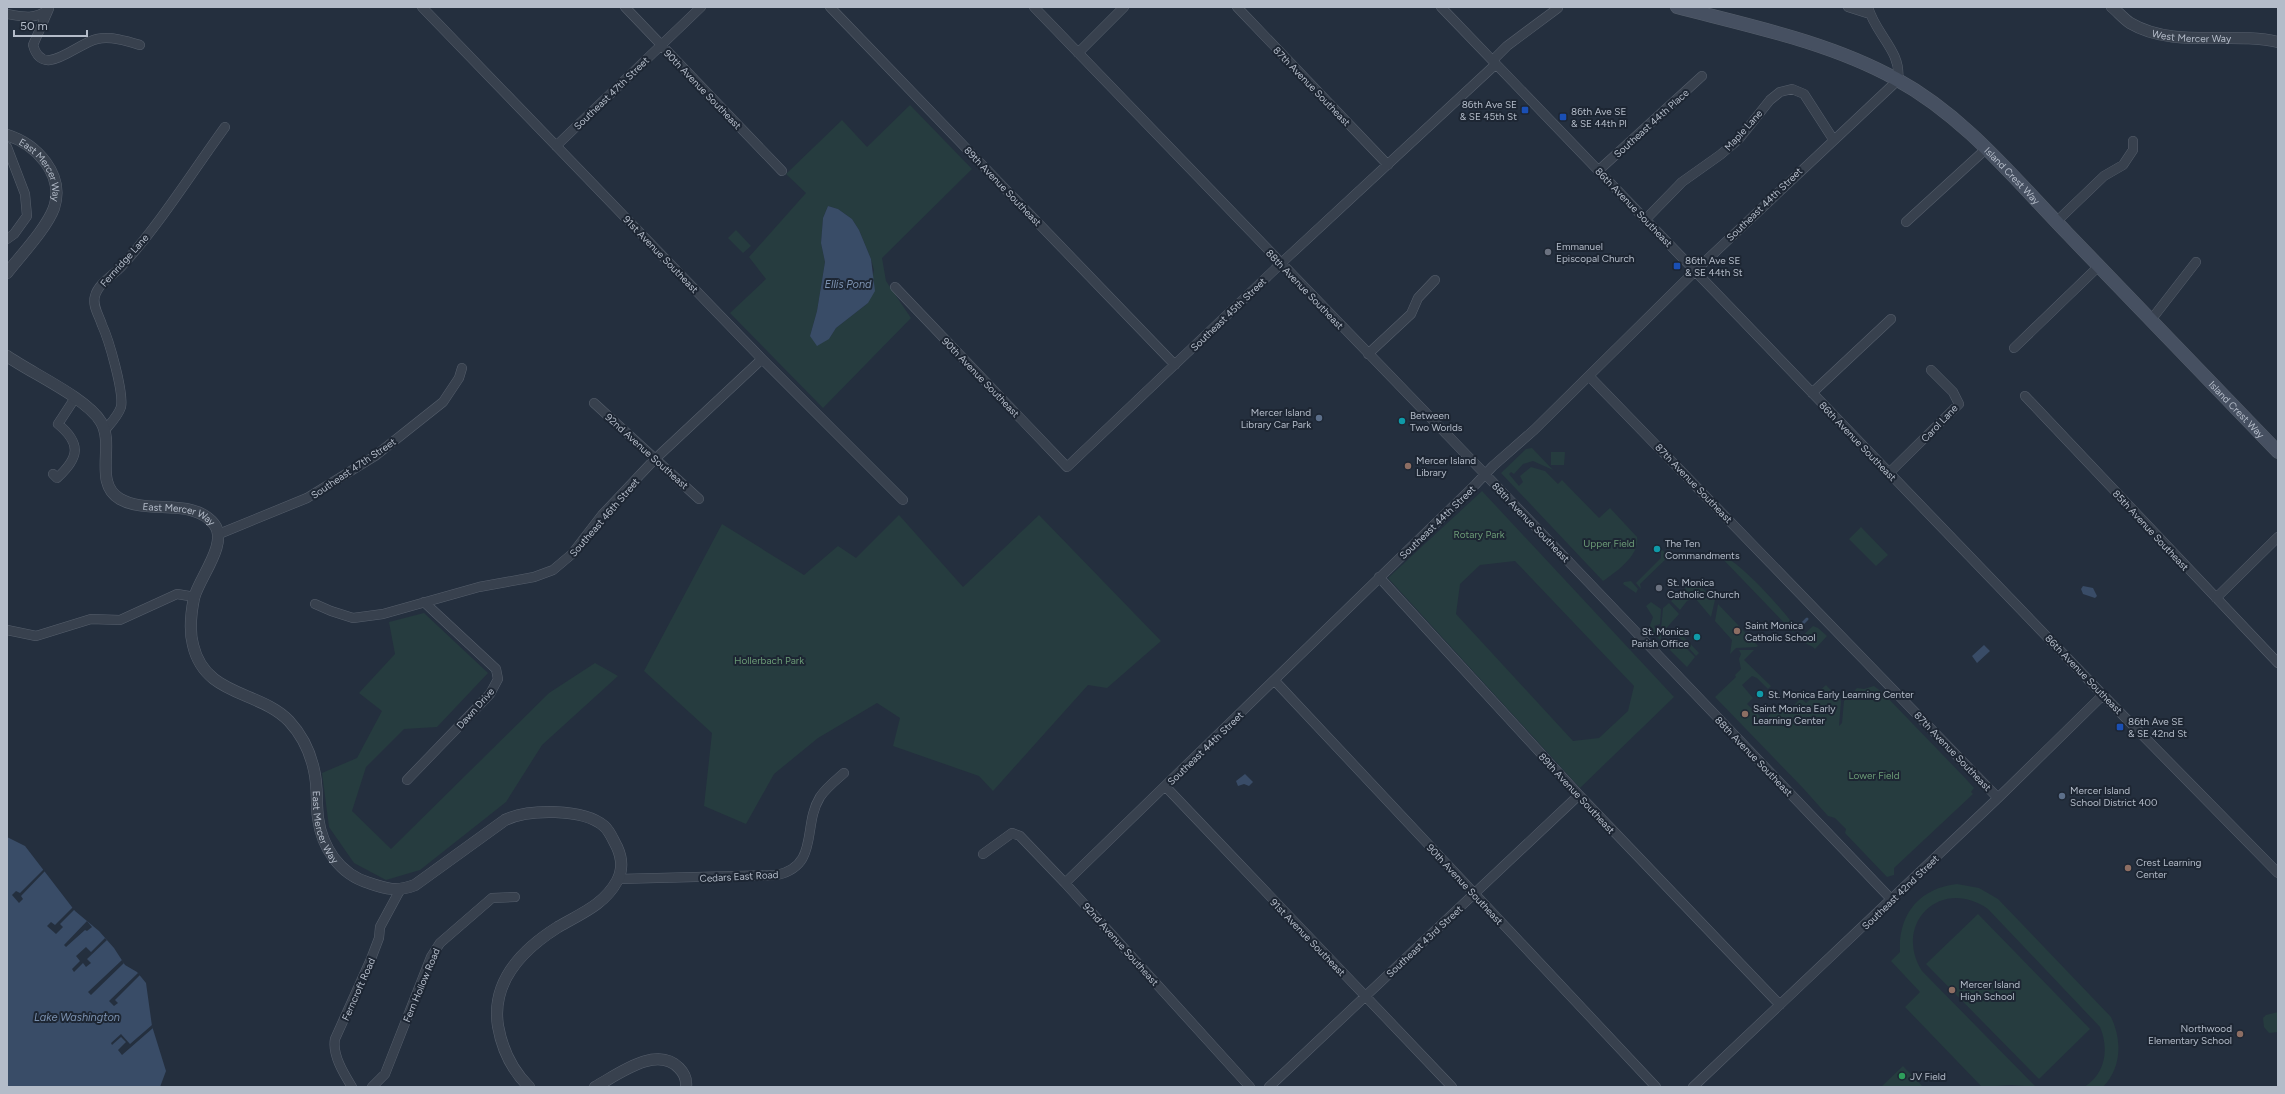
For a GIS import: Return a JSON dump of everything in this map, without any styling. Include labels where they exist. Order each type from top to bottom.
[{"type":"main road","name":"Island Crest Way","points":[[1677,7],[1860,60],[1898,80],[1952,117],[1987,148],[2056,222],[2278,452]]},
{"type":"street","name":"91st Avenue Southeast","points":[[422,7],[762,359],[903,500]]},
{"type":"street","name":"90th Avenue Southeast","points":[[625,7],[782,171]]},
{"type":"street","name":"Southeast 47th Street","points":[[556,146],[701,7]]},
{"type":"street","name":"89th Avenue Southeast","points":[[830,7],[1175,365]]},
{"type":"street","name":"88th Avenue Southeast","points":[[1034,7],[1485,474],[1892,900]]},
{"type":"street","points":[[1078,53],[1124,7]]},
{"type":"street","name":"87th Avenue Southeast","points":[[1237,7],[1388,165]]},
{"type":"street","name":"86th Avenue Southeast","points":[[1441,7],[2103,695],[2278,873]]},
{"type":"street","points":[[1848,7],[1869,10],[1897,59],[1899,70],[1898,80]]},
{"type":"street","name":"West Mercer Way","points":[[2112,7],[2130,23],[2152,32],[2178,36],[2252,37],[2278,42]]},
{"type":"street","name":"Southeast 45th Street","points":[[1067,467],[1281,264],[1388,165],[1494,62],[1507,46],[1558,8]]},
{"type":"street","points":[[7,14],[37,17],[50,9]]},
{"type":"street","points":[[50,9],[33,44],[35,52],[41,59],[49,61],[56,60],[85,42],[99,38],[119,40],[140,45]]},
{"type":"street","name":"Southeast 44th Place","points":[[1599,170],[1702,76]]},
{"type":"street","name":"Southeast 44th Street","points":[[1065,883],[1275,681],[1485,474],[1590,376],[1695,271],[1833,139],[1898,80]]},
{"type":"street","name":"Maple Lane","points":[[1646,219],[1682,182],[1720,155],[1739,139],[1770,100],[1780,92],[1792,89],[1804,94],[1833,139]]},
{"type":"street","name":"Fernridge Lane","points":[[105,430],[117,415],[121,400],[117,374],[102,325],[96,312],[94,296],[97,290],[120,268],[156,224],[225,127]]},
{"type":"street","name":"East Mercer Way","points":[[7,135],[16,138],[37,151],[46,162],[52,175],[56,193],[54,206],[49,217],[7,273]]},
{"type":"street","points":[[2056,222],[2104,176],[2123,165],[2133,150],[2133,141]]},
{"type":"street","points":[[7,147],[25,194],[27,216],[14,234],[7,239]]},
{"type":"street","points":[[1906,222],[1987,148]]},
{"type":"street","points":[[2151,320],[2196,262]]},
{"type":"street","points":[[2014,348],[2099,266]]},
{"type":"street","points":[[1368,354],[1412,314],[1418,298],[1435,280]]},
{"type":"street","name":"90th Avenue Southeast","points":[[895,286],[1067,467]]},
{"type":"street","points":[[1812,393],[1891,319]]},
{"type":"street","name":"East Mercer Way","points":[[7,356],[75,398],[88,407],[101,420],[108,441],[106,476],[111,490],[120,499],[140,505],[194,511],[210,519],[216,526],[219,534],[216,553],[201,578],[194,597],[190,634],[200,663],[215,681],[275,710],[287,719],[303,738],[314,770],[318,817],[322,836],[328,851],[349,874],[365,882],[400,890]]},
{"type":"street","name":"Southeast 46th Street","points":[[316,604],[352,618],[383,614],[479,587],[534,577],[553,570],[572,554],[607,510],[654,460],[762,359]]},
{"type":"street","name":"Southeast 47th Street","points":[[219,534],[307,498],[375,456],[443,402],[459,378],[462,368]]},
{"type":"street","name":"Carol Lane","points":[[1889,473],[1959,404],[1953,392],[1930,370]]},
{"type":"street","name":"87th Avenue Southeast","points":[[1590,376],[1998,798]]},
{"type":"street","name":"85th Avenue Southeast","points":[[2025,396],[2278,663]]},
{"type":"street","points":[[53,474],[57,478],[66,470],[74,457],[76,449],[73,440],[58,424],[75,398]]},
{"type":"street","name":"92nd Avenue Southeast","points":[[594,403],[654,460],[661,463],[699,499]]},
{"type":"street","points":[[2216,598],[2278,537]]},
{"type":"street","name":"89th Avenue Southeast","points":[[1379,577],[1578,795],[1780,1005]]},
{"type":"street","points":[[7,630],[36,636],[91,619],[120,620],[177,594],[194,597]]},
{"type":"street","name":"Dawn Drive","points":[[407,780],[490,694],[498,680],[496,669],[424,602]]},
{"type":"street","name":"90th Avenue Southeast","points":[[1275,681],[1656,1087]]},
{"type":"street","name":"Southeast 42nd Street","points":[[1694,1087],[1892,900],[2103,695]]},
{"type":"street","name":"Cedars East Road","points":[[618,879],[777,875],[788,873],[795,868],[806,854],[813,814],[820,797],[844,773]]},
{"type":"street","name":"91st Avenue Southeast","points":[[1165,786],[1452,1087]]},
{"type":"street","name":"Southeast 43rd Street","points":[[1269,1087],[1475,894],[1578,795]]},
{"type":"street","points":[[400,890],[415,885],[505,820],[517,814],[575,814],[604,826],[619,851],[621,862],[618,879],[611,891],[593,907],[533,944],[519,958],[504,981],[498,999],[497,1016],[499,1032],[506,1052],[515,1070],[529,1087]]},
{"type":"street","name":"92nd Avenue Southeast","points":[[983,854],[1012,833],[1020,836],[1065,883],[1250,1087]]},
{"type":"street","name":"Ferncroft Road","points":[[352,1087],[341,1069],[334,1043],[374,953],[380,927],[400,890]]},
{"type":"street","name":"Fern Hollow Road","points":[[372,1087],[385,1074],[431,957],[440,943],[492,898],[515,897]]},
{"type":"street","points":[[595,1087],[647,1060],[665,1059],[673,1062],[684,1074],[686,1087]]},
{"type":"green space","points":[[910,105],[972,169],[882,258],[886,281],[911,318],[823,408],[730,313],[766,279],[749,257],[806,193],[786,174],[842,120],[867,147]],"holes":[[[828,206],[838,209],[852,219],[859,230],[874,270],[868,303],[836,328],[829,339],[810,336],[817,311],[825,262],[821,243],[823,218]]]},
{"type":"green space","points":[[736,230],[751,246],[743,253],[728,238]]},
{"type":"green space","name":"Upper Field","points":[[1532,448],[1553,470],[1533,461],[1523,464],[1514,474],[1511,472],[1509,474],[1519,486],[1523,482],[1520,476],[1531,467],[1545,471],[1558,484],[1562,480],[1599,518],[1610,508],[1637,537],[1635,549],[1628,561],[1603,581],[1501,473],[1526,449]]},
{"type":"green space","points":[[1551,452],[1565,452],[1564,465],[1551,465]]},
{"type":"green space","name":"Rotary Park","points":[[1482,491],[1674,697],[1580,788],[1388,578]],"holes":[[[1515,561],[1634,686],[1628,711],[1599,738],[1573,741],[1456,614],[1460,584],[1480,565]]]},
{"type":"green space","name":"Hollerbach Park","points":[[899,515],[963,587],[1039,515],[1161,641],[1107,688],[1088,685],[993,791],[979,776],[893,746],[900,718],[877,703],[818,738],[774,774],[746,824],[704,806],[712,733],[644,671],[722,524],[804,575],[838,546],[856,558]]},
{"type":"green space","points":[[1861,527],[1888,555],[1876,566],[1849,539]]},
{"type":"green space","points":[[1661,549],[1669,556],[1640,584],[1641,589],[1636,583],[1661,558]]},
{"type":"green space","points":[[1718,554],[1737,565],[1760,586],[1772,598],[1797,629],[1793,632]]},
{"type":"green space","points":[[1631,581],[1638,589],[1636,593],[1623,584],[1624,582]]},
{"type":"green space","points":[[1692,582],[1698,588],[1702,588],[1715,600],[1711,617],[1695,598],[1687,601],[1680,610],[1671,601]]},
{"type":"green space","points":[[1651,602],[1661,609],[1660,624],[1654,626],[1657,631],[1661,629],[1663,608],[1669,603],[1679,614],[1661,634],[1661,641],[1649,628],[1653,617],[1646,606]]},
{"type":"green space","points":[[1718,604],[1758,646],[1736,648],[1730,654],[1732,640],[1715,621]]},
{"type":"green space","points":[[424,613],[488,673],[437,727],[404,729],[366,767],[352,811],[391,849],[549,693],[595,663],[618,676],[542,745],[506,802],[420,870],[386,880],[354,863],[329,827],[322,773],[357,758],[382,711],[359,693],[395,654],[389,622]]},
{"type":"green space","points":[[1813,626],[1818,628],[1827,636],[1815,649],[1799,639]]},
{"type":"green space","points":[[1681,634],[1699,653],[1696,656],[1679,637]]},
{"type":"green space","points":[[1677,639],[1695,657],[1687,667],[1670,650]]},
{"type":"green space","name":"Lower Field","points":[[1739,650],[1754,650],[1744,660],[1771,686],[1768,689],[1757,678],[1752,676],[1742,685],[1753,698],[1747,704],[1764,720],[1778,707],[1786,713],[1801,698],[1806,703],[1826,685],[1841,701],[1839,726],[1842,723],[1844,701],[1857,688],[1864,689],[1874,686],[1882,692],[1966,779],[1974,788],[1971,792],[1973,794],[1894,868],[1894,875],[1887,877],[1845,833],[1846,829],[1835,818],[1828,816],[1715,697],[1736,677],[1735,675],[1741,669],[1739,659],[1741,654]]},
{"type":"green space","points":[[1957,884],[1979,888],[1998,899],[2111,1017],[2117,1035],[2117,1062],[2114,1071],[2103,1087],[2084,1087],[2097,1075],[2104,1060],[2104,1043],[2100,1027],[1988,909],[1971,900],[1954,898],[1939,901],[1926,910],[1918,922],[1913,936],[1914,953],[1922,971],[2036,1087],[2011,1085],[1982,1087],[1905,1007],[1920,992],[1891,961],[1900,952],[1900,939],[1907,915],[1922,898],[1932,891]]},
{"type":"green space","points":[[1978,914],[2090,1029],[2039,1079],[1926,964]]},
{"type":"green space","points":[[2278,1012],[2278,1032],[2269,1033],[2264,1027],[2263,1018],[2266,1015]]},
{"type":"green space","name":"JV Field","points":[[1903,1066],[1923,1087],[1881,1087]]},
{"type":"water","name":"Ellis Pond","points":[[828,206],[838,209],[852,219],[859,230],[871,259],[875,291],[868,303],[836,328],[829,339],[817,346],[810,336],[817,311],[825,262],[821,243],[823,218]]},
{"type":"water","points":[[2083,586],[2093,588],[2097,596],[2095,598],[2083,594],[2081,589]]},
{"type":"water","points":[[1984,645],[1990,651],[1977,663],[1972,656]]},
{"type":"water","points":[[1245,774],[1253,782],[1249,786],[1244,784],[1238,786],[1236,781]]},
{"type":"water","name":"Lake Washington","points":[[7,837],[25,846],[75,911],[99,931],[114,948],[125,965],[137,972],[146,983],[152,1026],[166,1071],[160,1087],[7,1087]]},
{"type":"pier","points":[[45,868],[46,870],[21,896],[23,899],[19,903],[12,895],[16,891],[20,893]]},
{"type":"pier","points":[[74,906],[76,908],[60,924],[63,927],[56,934],[47,926],[51,922],[55,925]]},
{"type":"pier","points":[[87,921],[92,927],[87,931],[85,930],[66,947],[64,945]]},
{"type":"pier","points":[[105,938],[107,940],[87,959],[91,963],[86,967],[83,963],[74,972],[72,969],[80,961],[76,956],[86,947],[91,952]]},
{"type":"pier","points":[[122,960],[124,963],[91,995],[88,992]]},
{"type":"pier","points":[[138,973],[140,975],[115,1000],[118,1003],[114,1006],[109,1001]]},
{"type":"pier","points":[[152,1025],[153,1028],[122,1055],[118,1050],[126,1042],[121,1037],[112,1045],[111,1043],[121,1034],[130,1044]]},
{"type":"waterway","points":[[1797,629],[1807,619]]},
{"type":"place","name":"86th Ave SE & SE 45th St","points":[[1525,110]]},
{"type":"place","name":"86th Ave SE & SE 44th Pl","points":[[1563,117]]},
{"type":"place","name":"Emmanuel Episcopal Church","points":[[1548,252]]},
{"type":"place","name":"86th Ave SE & SE 44th St","points":[[1677,266]]},
{"type":"place","name":"Mercer Island Library Car Park","points":[[1319,418]]},
{"type":"place","name":"Between Two Worlds","points":[[1402,421]]},
{"type":"place","name":"Mercer Island Library","points":[[1408,466]]},
{"type":"place","name":"The Ten Commandments","points":[[1657,549]]},
{"type":"place","name":"St. Monica Catholic Church","points":[[1659,588]]},
{"type":"place","name":"Saint Monica Catholic School","points":[[1737,631]]},
{"type":"place","name":"St. Monica Parish Office","points":[[1697,637]]},
{"type":"place","name":"St. Monica Early Learning Center","points":[[1760,694]]},
{"type":"place","name":"Saint Monica Early Learning Center","points":[[1745,714]]},
{"type":"place","name":"86th Ave SE & SE 42nd St","points":[[2120,727]]},
{"type":"place","name":"Mercer Island School District 400","points":[[2062,796]]},
{"type":"place","name":"Crest Learning Center","points":[[2128,868]]},
{"type":"place","name":"Mercer Island High School","points":[[1952,990]]},
{"type":"place","name":"Northwood Elementary School","points":[[2240,1034]]},
{"type":"place","name":"JV Field","points":[[1902,1076]]}]
